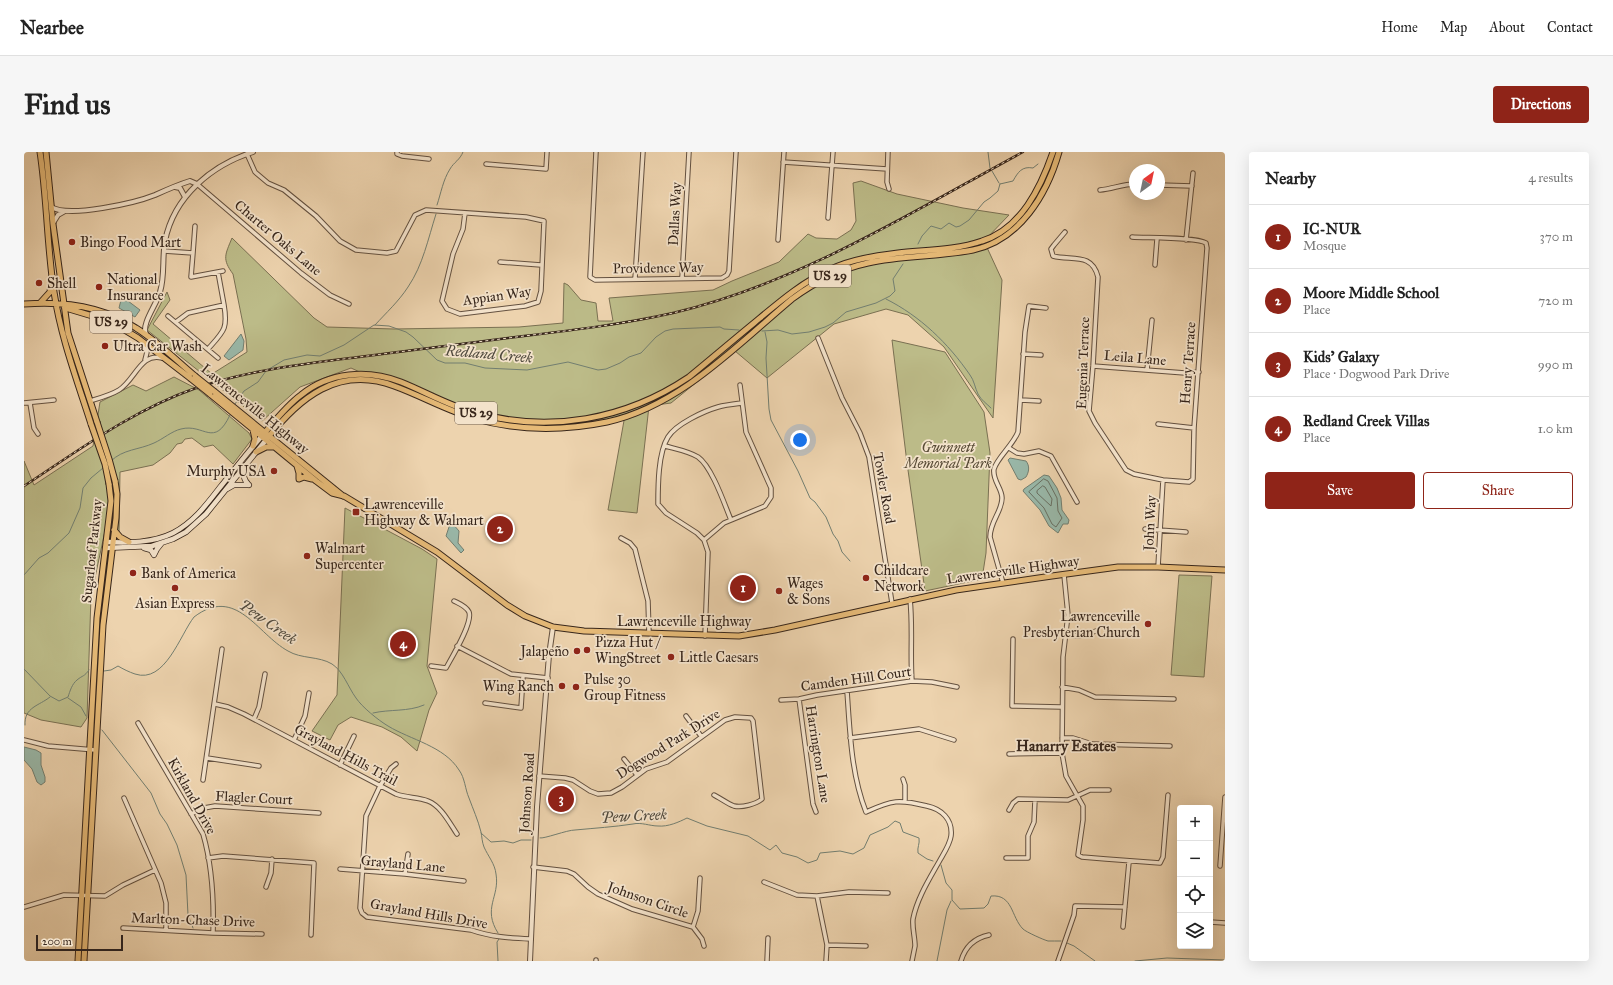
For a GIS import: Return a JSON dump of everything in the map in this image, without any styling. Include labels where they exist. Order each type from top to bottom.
[{"type":"main road","name":"Sugarloaf Parkway","points":[[40,152],[56,304],[66,346],[105,464],[111,501],[110,544],[92,750],[78,961]]},
{"type":"main road","name":"Sugarloaf Parkway","points":[[46,152],[53,224],[67,324],[75,356],[109,459],[115,481],[117,500],[114,530],[110,544],[106,548],[98,618],[92,750],[88,896],[84,961]]},
{"type":"main road","name":"US 29","points":[[506,423],[576,421],[609,415],[638,405],[689,378],[781,300],[806,282],[831,269],[850,262],[874,256],[962,246],[983,241],[1005,229],[1024,210],[1041,182],[1053,152]]},
{"type":"main road","name":"US 29","points":[[274,422],[305,391],[334,377],[356,374],[377,375],[402,382],[423,395],[466,416],[527,428],[564,428],[609,421],[641,411],[664,400],[693,383],[792,299],[828,276],[869,263],[975,250],[996,241],[1017,226],[1032,209],[1050,177],[1059,152]]},
{"type":"main road","points":[[40,303],[50,292],[52,276]]},
{"type":"main road","name":"Lawrenceville Highway","points":[[24,304],[40,303],[64,305],[69,303],[114,316],[136,328],[192,377],[265,436],[275,447],[296,465],[332,493],[344,496]]},
{"type":"main road","name":"Lawrenceville Highway","points":[[64,305],[69,309],[112,323],[138,338],[192,377]]},
{"type":"main road","points":[[67,324],[68,318],[73,313],[82,312]]},
{"type":"main road","points":[[334,377],[336,383]]},
{"type":"main road","name":"US 29","points":[[265,436],[276,428],[305,398],[324,387],[336,383],[349,380],[379,381],[423,395]]},
{"type":"main road","points":[[253,446],[255,439],[254,427],[274,422]]},
{"type":"main road","points":[[142,547],[173,539],[198,522],[256,452],[274,422]]},
{"type":"main road","points":[[276,428],[276,436],[282,446]]},
{"type":"main road","points":[[110,544],[162,537],[188,524],[201,511],[253,446],[265,436]]},
{"type":"main road","name":"Lawrenceville Highway","points":[[265,436],[282,446],[344,496],[437,552],[517,612],[553,627],[584,631],[705,636],[753,634],[956,590],[1118,567],[1225,570]]},
{"type":"main road","points":[[256,452],[266,446],[275,447]]},
{"type":"main road","points":[[226,489],[234,485],[249,485],[244,480],[243,476],[245,465]]},
{"type":"main road","points":[[296,465],[299,473],[299,479],[304,477],[316,481]]},
{"type":"main road","points":[[114,530],[120,537],[129,542]]},
{"type":"main road","points":[[110,544],[142,547],[151,550],[154,555],[162,543]]},
{"type":"street","points":[[146,336],[144,331],[146,322],[156,304],[160,292],[164,251],[170,223],[175,212],[185,197],[197,184],[221,166],[253,152]]},
{"type":"street","points":[[397,152],[402,156],[429,159]]},
{"type":"street","points":[[486,164],[546,169],[547,152]]},
{"type":"street","name":"Providence Way","points":[[596,152],[590,277],[595,280],[722,278],[727,275],[729,271],[736,152]]},
{"type":"street","points":[[635,279],[643,152]]},
{"type":"street","name":"Dallas Way","points":[[682,278],[689,152]]},
{"type":"street","points":[[778,240],[784,152]]},
{"type":"street","points":[[828,218],[833,152]]},
{"type":"street","points":[[888,152],[887,182],[889,189]]},
{"type":"street","name":"Appian Way","points":[[247,154],[255,172],[268,183],[284,190],[316,216],[340,241],[356,250],[387,254],[396,251],[415,215],[426,210],[526,217],[544,221],[541,292],[538,302],[525,306],[460,314],[447,310],[442,301],[453,254],[463,229],[465,213]]},
{"type":"street","points":[[783,162],[887,169]]},
{"type":"street","points":[[1132,237],[1186,240],[1193,172]]},
{"type":"street","points":[[51,207],[55,210],[66,211],[114,206],[149,197],[190,181],[197,184]]},
{"type":"street","name":"Charter Oaks Lane","points":[[197,184],[301,273],[330,295],[349,304]]},
{"type":"street","points":[[1100,190],[1107,190],[1121,185],[1129,184]]},
{"type":"street","points":[[1165,185],[1192,186]]},
{"type":"street","points":[[174,187],[180,188],[185,197]]},
{"type":"street","points":[[53,224],[58,215],[66,211]]},
{"type":"street","points":[[195,226],[191,277],[223,271]]},
{"type":"street","name":"Eugenia Terrace","points":[[1065,232],[1051,249],[1054,256],[1083,259],[1093,266],[1097,272],[1093,366],[1089,411],[1095,423],[1126,470],[1134,474],[1163,480],[1189,482],[1193,479],[1193,471]]},
{"type":"street","points":[[1155,266],[1157,239]]},
{"type":"street","name":"Henry Terrace","points":[[1186,240],[1203,241],[1206,243],[1199,372],[1194,428],[1193,471]]},
{"type":"street","points":[[164,251],[193,253]]},
{"type":"street","points":[[500,262],[541,265]]},
{"type":"street","points":[[208,349],[225,329],[226,322],[218,272]]},
{"type":"street","points":[[176,322],[188,313],[224,305]]},
{"type":"street","points":[[1003,583],[990,537],[990,529],[1000,510],[1002,499],[1001,490],[994,477],[994,470],[996,465],[1015,441],[1018,432],[1025,332],[1029,306],[1046,308]]},
{"type":"street","points":[[168,316],[218,358]]},
{"type":"street","points":[[1147,370],[1152,320]]},
{"type":"street","points":[[136,328],[146,322]]},
{"type":"street","points":[[138,338],[146,348],[146,360]]},
{"type":"street","name":"Towler Road","points":[[818,338],[842,398],[860,433],[869,457],[892,603]]},
{"type":"street","points":[[1024,354],[1041,355]]},
{"type":"street","points":[[90,401],[120,389],[146,360],[152,357],[167,360]]},
{"type":"street","name":"Leila Lane","points":[[1093,366],[1185,373],[1199,372]]},
{"type":"street","points":[[704,540],[724,523],[764,506],[771,497],[771,488],[746,432],[740,385]]},
{"type":"street","points":[[24,403],[54,400]]},
{"type":"street","points":[[1021,400],[1039,401]]},
{"type":"street","points":[[30,403],[34,428],[38,434]]},
{"type":"street","points":[[705,636],[708,552],[704,540],[697,533],[666,513],[658,504],[660,464],[667,438],[673,430],[719,406],[742,403]]},
{"type":"street","points":[[1158,424],[1194,428]]},
{"type":"street","points":[[665,446],[698,457],[708,467],[731,520]]},
{"type":"street","points":[[1009,448],[1017,453],[1024,454],[1039,451],[1051,456],[1077,502]]},
{"type":"street","name":"John Way","points":[[1158,567],[1163,480]]},
{"type":"street","points":[[1145,529],[1186,532]]},
{"type":"street","points":[[621,538],[630,543],[635,549],[648,601],[649,633]]},
{"type":"street","points":[[1064,575],[1068,615],[1063,657],[1061,707],[1062,753],[1066,776],[1078,796],[1084,812],[1078,855],[1082,857],[1160,864],[1163,857],[1168,795]]},
{"type":"street","points":[[910,599],[910,658],[912,681]]},
{"type":"street","points":[[431,666],[446,668],[469,622],[469,616],[465,606],[454,601]]},
{"type":"street","name":"Johnson Road","points":[[530,961],[533,867],[539,776],[553,627]]},
{"type":"street","points":[[1066,635],[1080,636],[1096,631]]},
{"type":"street","points":[[1013,639],[1012,706],[1061,707]]},
{"type":"street","points":[[457,646],[511,674],[548,678]]},
{"type":"street","points":[[203,780],[222,649]]},
{"type":"street","points":[[254,719],[259,707],[266,674]]},
{"type":"street","points":[[485,703],[521,708],[523,676]]},
{"type":"street","name":"Camden Hill Court","points":[[781,700],[799,699],[912,681],[932,682],[957,687]]},
{"type":"street","points":[[1062,687],[1079,690],[1095,697],[1174,699]]},
{"type":"street","points":[[847,691],[850,738],[858,793],[866,812],[884,803],[905,800],[933,807],[946,816],[951,828],[951,837],[926,886],[913,919],[915,946],[912,961]]},
{"type":"street","points":[[294,740],[305,716],[309,693]]},
{"type":"street","name":"Harrington Lane","points":[[799,699],[813,804],[816,812]]},
{"type":"street","name":"Grayland Hills Trail","points":[[214,704],[228,707],[254,719],[380,786],[404,797],[422,799],[434,803],[442,811],[457,834]]},
{"type":"street","points":[[686,716],[701,736]]},
{"type":"street","name":"Dogwood Park Drive","points":[[539,776],[559,777],[573,780],[590,791],[598,794],[611,793],[622,787],[646,769],[667,762],[725,720],[735,717],[751,718],[753,721],[762,799],[754,804],[734,806],[714,795]]},
{"type":"street","name":"Kirkland Drive","points":[[138,723],[203,834],[208,858],[214,906],[213,933]]},
{"type":"street","points":[[850,738],[919,729],[954,740]]},
{"type":"street","points":[[340,765],[354,736]]},
{"type":"street","points":[[1062,738],[1073,738],[1092,744],[1170,746]]},
{"type":"street","points":[[24,740],[48,746],[92,750]]},
{"type":"street","points":[[1009,754],[1062,753]]},
{"type":"street","points":[[207,758],[259,766]]},
{"type":"street","points":[[624,759],[637,775]]},
{"type":"street","name":"Grayland Hills Drive","points":[[396,764],[391,768],[380,786],[366,816],[360,908],[362,913],[368,917],[471,930],[505,938],[531,938]]},
{"type":"street","points":[[903,779],[905,785],[905,800]]},
{"type":"street","points":[[1009,810],[1013,803],[1018,799],[1068,800],[1090,790],[1109,790]]},
{"type":"street","points":[[1220,866],[1225,797]]},
{"type":"street","points":[[124,798],[161,883],[166,903],[166,930]]},
{"type":"street","points":[[1006,858],[1028,858],[1028,836],[1034,822],[1035,800]]},
{"type":"street","name":"Flagler Court","points":[[191,814],[204,808],[215,806],[318,813]]},
{"type":"street","points":[[405,874],[408,854]]},
{"type":"street","points":[[208,858],[223,856],[314,863],[311,935]]},
{"type":"street","points":[[266,888],[271,873],[272,859]]},
{"type":"street","points":[[1123,927],[1129,862]]},
{"type":"street","name":"Johnson Circle","points":[[533,867],[567,871],[574,874],[598,894],[632,909],[693,927],[702,939],[704,946]]},
{"type":"street","name":"Grayland Lane","points":[[340,869],[464,880]]},
{"type":"street","points":[[24,907],[64,895],[105,896],[122,885],[155,870]]},
{"type":"street","points":[[693,927],[698,911],[700,878]]},
{"type":"street","points":[[764,882],[797,895],[817,896],[849,892],[888,893]]},
{"type":"street","points":[[817,896],[827,945],[826,961]]},
{"type":"street","points":[[1058,961],[1074,915],[1074,907],[1076,905],[1125,907]]},
{"type":"street","points":[[1213,922],[1225,923]]},
{"type":"street","name":"Marlton-Chase Drive","points":[[123,928],[262,934]]},
{"type":"street","points":[[961,961],[968,947],[975,940],[989,935]]},
{"type":"street","points":[[767,961],[768,938]]},
{"type":"street","points":[[827,945],[866,946]]},
{"type":"green space","points":[[861,181],[897,194],[963,208],[1009,215],[984,241],[1002,280],[993,418],[944,347],[908,315],[886,309],[834,324],[767,378],[735,351],[671,403],[649,406],[637,513],[608,510],[625,415],[604,422],[509,428],[411,395],[351,368],[300,387],[262,421],[147,330],[167,292],[170,300],[153,324],[212,374],[247,352],[246,339],[233,274],[226,260],[226,253],[232,238],[314,318],[327,327],[394,329],[519,327],[563,323],[564,283],[568,285],[581,300],[596,303],[598,321],[613,321],[609,298],[713,290],[779,262],[808,234],[816,238],[837,239],[851,230],[856,221],[853,183]]},
{"type":"green space","name":"Gwinnett Memorial Park","points":[[892,340],[945,352],[984,412],[990,453],[986,553],[982,579],[925,591]]},
{"type":"green space","points":[[174,377],[199,390],[249,433],[252,439],[233,464],[213,445],[204,447],[192,438],[185,439],[182,443],[177,444],[170,453],[153,465],[120,472],[119,534],[105,531],[91,596],[87,718],[81,727],[41,720],[24,713],[24,461],[34,485],[93,446],[100,402],[133,385],[146,391]]},
{"type":"green space","points":[[345,508],[422,549],[437,559],[427,666],[437,693],[429,710],[417,751],[401,737],[382,727],[351,717],[338,725],[330,740],[312,731],[337,695]]},
{"type":"green space","points":[[1179,575],[1212,576],[1204,677],[1171,675]]},
{"type":"water","points":[[121,300],[128,301],[140,310],[135,317],[119,308]]},
{"type":"water","points":[[241,334],[244,341],[243,350],[229,360],[224,356]]},
{"type":"water","points":[[1010,458],[1026,461],[1029,469],[1026,477],[1021,480],[1018,479],[1008,460]]},
{"type":"water","points":[[1044,475],[1049,476],[1057,488],[1061,498],[1062,510],[1069,520],[1068,524],[1063,524],[1058,533],[1049,526],[1040,510],[1023,491]]},
{"type":"water","points":[[452,523],[459,531],[458,543],[464,550],[461,553],[446,536],[450,524]]},
{"type":"water","points":[[24,747],[41,753],[41,765],[45,782],[41,785],[37,782],[32,769],[24,760]]},
{"type":"waterway","points":[[437,205],[448,173],[463,152]]},
{"type":"waterway","points":[[988,152],[990,168]]},
{"type":"waterway","name":"Redland Creek","points":[[1000,184],[1013,181],[1021,170],[1033,168],[1038,164]]},
{"type":"waterway","points":[[992,171],[999,183]]},
{"type":"waterway","name":"Redland Creek","points":[[918,244],[922,236],[931,226],[941,229],[949,223],[956,227],[969,220],[984,202],[998,191],[1000,184]]},
{"type":"waterway","points":[[375,325],[401,297],[418,270],[436,214]]},
{"type":"waterway","name":"Redland Creek","points":[[762,331],[778,330],[792,334],[809,332],[833,323],[846,312],[876,303],[890,296],[895,291],[893,279],[903,264]]},
{"type":"waterway","points":[[886,299],[922,322],[943,341],[971,377],[979,396],[991,408]]},
{"type":"waterway","name":"Redland Creek","points":[[269,369],[284,360],[307,355],[320,356],[344,345],[374,325],[389,326],[406,332],[437,360],[445,363],[465,363],[485,368],[527,370],[568,362],[598,370],[606,369],[629,357],[641,353],[656,337],[665,331],[673,329],[720,327],[724,329],[739,330]]},
{"type":"waterway","points":[[765,332],[767,342],[766,358],[771,420],[798,471],[810,498],[815,502],[826,517],[842,552],[850,561]]},
{"type":"waterway","name":"Redland Creek","points":[[235,404],[244,391],[258,382],[266,371]]},
{"type":"waterway","name":"Redland Creek","points":[[111,461],[121,454],[154,443],[174,431],[181,429],[189,428],[214,433],[219,431],[230,415]]},
{"type":"waterway","name":"Redland Creek","points":[[24,575],[39,558],[48,553],[69,533],[80,508],[83,488],[91,478],[103,468]]},
{"type":"waterway","name":"Pew Creek","points":[[104,671],[111,670],[118,666],[135,674],[146,675],[155,672],[170,656],[194,617],[209,609],[222,606],[234,609],[245,616],[277,643],[293,654],[327,661],[332,664],[342,675],[359,702],[370,713],[397,731],[436,749],[453,762],[461,773],[480,828],[484,847],[493,863],[495,870],[497,882],[491,909],[493,924],[498,933]]},
{"type":"waterway","name":"Pew Creek","points":[[24,669],[50,696],[59,701],[68,697],[71,688],[77,680],[89,670]]},
{"type":"waterway","points":[[25,725],[27,714],[33,708],[50,697]]},
{"type":"waterway","points":[[68,698],[81,707],[86,716]]},
{"type":"waterway","points":[[373,713],[412,709],[424,705]]},
{"type":"waterway","points":[[102,730],[151,793],[160,814],[167,824],[177,845],[186,875],[188,915],[193,928]]},
{"type":"waterway","name":"Pew Creek","points":[[540,838],[571,830],[636,824],[666,826],[687,818],[707,826],[748,836],[770,850],[776,845],[782,853],[797,857],[808,863],[817,860],[820,853],[840,851],[853,854],[864,848],[870,835],[888,827],[895,821],[900,823],[903,832],[919,838],[918,853],[933,861]]},
{"type":"waterway","name":"Pew Creek","points":[[481,833],[491,842],[504,841],[513,843],[521,840],[531,840]]},
{"type":"waterway","name":"Pew Creek","points":[[941,865],[946,883],[952,890],[952,900],[960,909],[984,908],[988,904],[991,896],[998,896],[1008,902],[1023,929],[1048,941],[1061,941]]},
{"type":"waterway","points":[[937,961],[947,910],[951,901]]},
{"type":"waterway","points":[[498,961],[497,942],[499,939]]},
{"type":"waterway","name":"Pew Creek","points":[[1067,943],[1074,946],[1095,961]]},
{"type":"waterway","name":"Pew Creek","points":[[1135,961],[1167,958],[1225,960]]},
{"type":"railway","points":[[24,486],[128,419],[173,397],[216,382],[256,372],[297,365],[618,324],[673,313],[720,300],[765,284],[853,244],[1023,152]]},
{"type":"place","name":"Bingo Food Mart","points":[[72,242]]},
{"type":"place","name":"Shell","points":[[39,283]]},
{"type":"place","name":"National Insurance","points":[[99,287]]},
{"type":"place","name":"Ultra Car Wash","points":[[105,346]]},
{"type":"place","name":"Murphy USA","points":[[274,471]]},
{"type":"place","name":"Lawrenceville Highway & Walmart","points":[[356,512]]},
{"type":"place","name":"Moore Middle School","points":[[500,529]]},
{"type":"place","name":"Walmart Supercenter","points":[[307,556]]},
{"type":"place","name":"Bank of America","points":[[133,573]]},
{"type":"place","name":"Childcare Network","points":[[866,578]]},
{"type":"place","name":"Asian Express","points":[[175,588]]},
{"type":"place","name":"IC-NUR","points":[[743,588]]},
{"type":"place","name":"Wages & Sons","points":[[779,591]]},
{"type":"place","name":"Lawrenceville Presbyterian Church","points":[[1148,624]]},
{"type":"place","name":"Redland Creek Villas","points":[[403,644]]},
{"type":"place","name":"Pizza Hut / WingStreet","points":[[587,650]]},
{"type":"place","name":"Jalapeño","points":[[577,651]]},
{"type":"place","name":"Little Caesars","points":[[671,657]]},
{"type":"place","name":"Wing Ranch","points":[[562,686]]},
{"type":"place","name":"Pulse 30 Group Fitness","points":[[576,687]]},
{"type":"place","name":"Kids' Galaxy","points":[[561,799]]},
{"type":"district","name":"Hanarry Estates","points":[[1066,746]]}]
